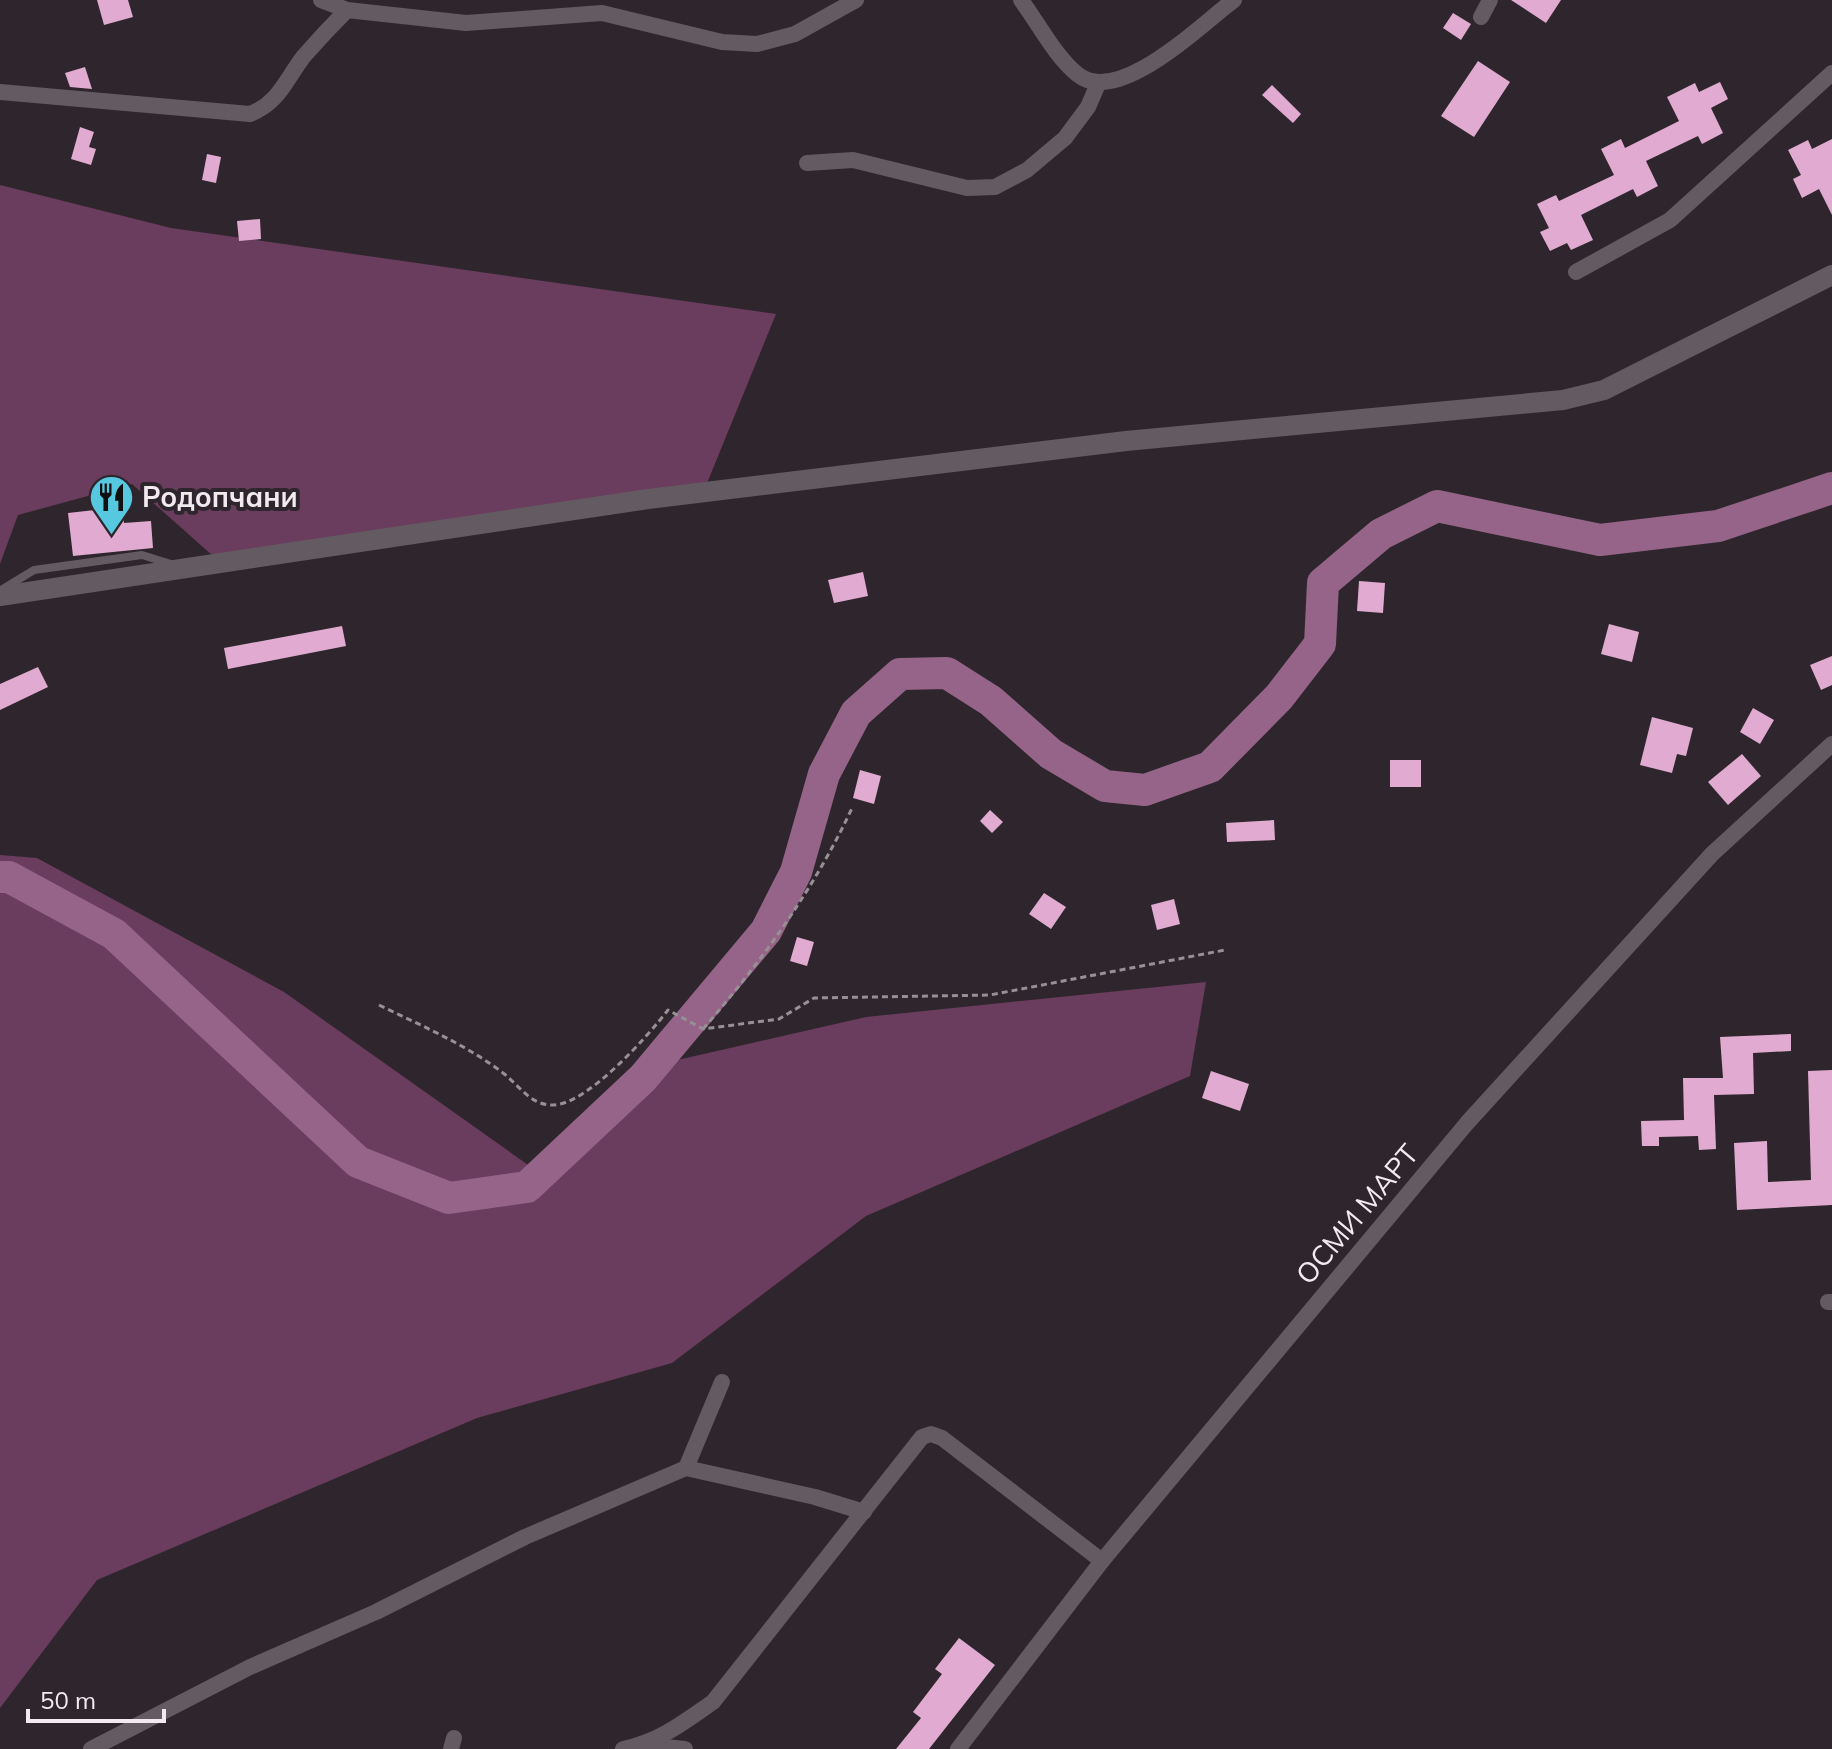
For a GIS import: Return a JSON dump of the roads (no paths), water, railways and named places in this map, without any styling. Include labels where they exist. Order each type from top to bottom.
[{"type":"street","points":[[321,0],[347,10],[488,24],[602,7],[722,42],[757,44],[795,34],[856,0]]},
{"type":"street","points":[[1021,0],[1075,72],[1098,84],[1109,84],[1140,71],[1234,0]]},
{"type":"street","points":[[1481,17],[1490,0]]},
{"type":"street","points":[[0,92],[250,114],[263,109],[280,94],[302,59],[347,10]]},
{"type":"street","points":[[1576,272],[1670,220],[1832,73]]},
{"type":"street","points":[[807,163],[853,160],[967,188],[995,187],[1027,170],[1065,138],[1088,107],[1098,84]]},
{"type":"street","points":[[0,593],[187,569],[675,496],[1126,441],[1563,400],[1604,390],[1832,275]]},
{"type":"street","name":"ОСМИ МАРТ","points":[[958,1749],[1102,1561],[1467,1123],[1712,854],[1832,744]]},
{"type":"street","points":[[686,1468],[722,1382]]},
{"type":"street","points":[[645,1745],[713,1702],[922,1437],[931,1434],[942,1438],[1102,1561]]},
{"type":"street","points":[[91,1749],[250,1667],[376,1612],[525,1537],[686,1468],[815,1497],[864,1512]]},
{"type":"street","points":[[623,1749],[645,1745],[684,1749]]},
{"type":"waterway","points":[[0,877],[9,877],[114,934],[358,1162],[449,1198],[527,1187],[643,1078],[766,931],[796,872],[824,774],[856,713],[900,674],[947,673],[991,701],[1051,754],[1105,786],[1145,790],[1210,767],[1279,697],[1320,644],[1323,583],[1381,534],[1437,506],[1600,540],[1718,526],[1832,488]]},
{"type":"place","name":"Родопчани","points":[[111,536]]}]
